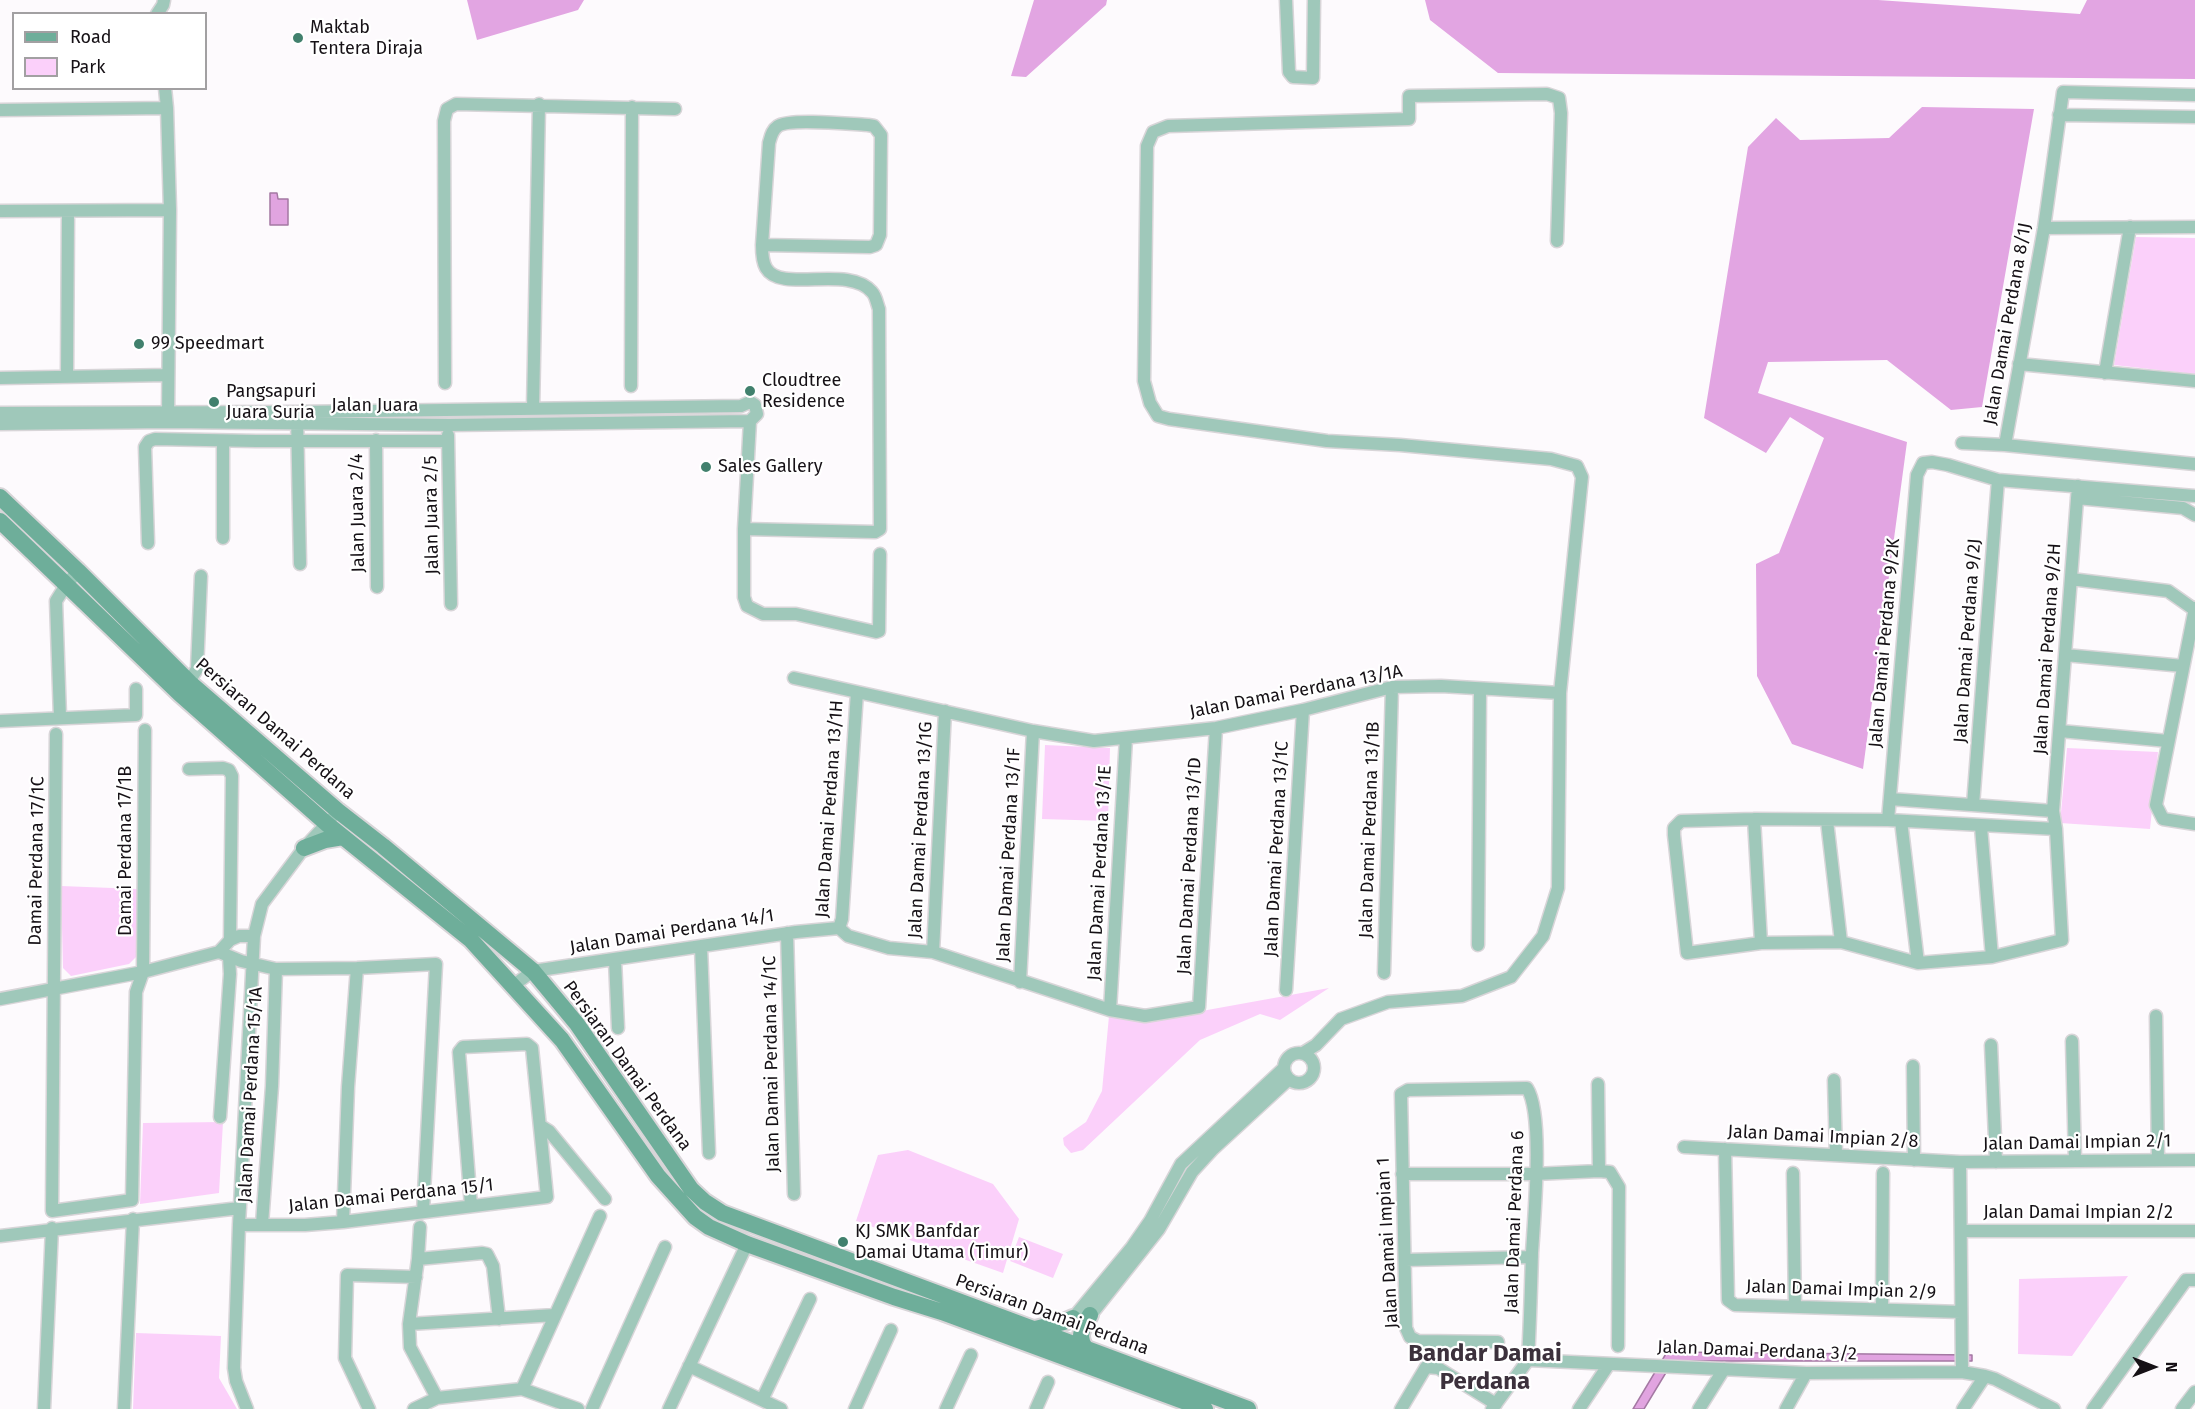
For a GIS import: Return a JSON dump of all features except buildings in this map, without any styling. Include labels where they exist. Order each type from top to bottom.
[{"type":"main road","name":"Persiaran Damai Perdana","points":[[0,497],[78,571],[185,688],[312,810],[471,940],[562,1040],[658,1176],[695,1217],[709,1227],[747,1244],[1056,1347],[1205,1409]]},
{"type":"main road","name":"Persiaran Damai Perdana","points":[[0,521],[66,585],[185,688],[534,971],[577,1024],[677,1169],[699,1197],[722,1213],[1034,1329],[1056,1347],[1086,1349],[1248,1409]]},
{"type":"main road","points":[[304,848],[311,825],[312,810]]},
{"type":"main road","points":[[304,848],[325,840],[343,837]]},
{"type":"main road","points":[[658,1176],[662,1165],[666,1163],[677,1169]]},
{"type":"main road","points":[[1086,1349],[1080,1342],[1080,1333],[1090,1315]]},
{"type":"main road","points":[[1034,1329],[1064,1322],[1073,1317]]},
{"type":"main road","name":"Persiaran Damai Perdana","points":[[1056,1347],[1058,1362],[1184,1409]]},
{"type":"street","points":[[1286,0],[1289,72],[1293,77],[1313,78],[1314,0]]},
{"type":"street","points":[[165,90],[170,210],[168,417]]},
{"type":"street","name":"Jalan Damai Perdana 8/1J","points":[[2195,95],[2063,92],[2044,228],[2005,445],[2195,464]]},
{"type":"street","points":[[1308,1057],[1316,1045],[1341,1019],[1388,1002],[1462,996],[1511,976],[1543,936],[1558,888],[1560,693],[1582,477],[1577,465],[1551,459],[1400,445],[1327,441],[1158,416],[1150,403],[1144,381],[1148,146],[1153,132],[1168,126],[1409,119],[1409,96],[1547,94],[1559,98],[1561,113],[1557,241]]},
{"type":"street","points":[[445,383],[444,121],[447,109],[456,104],[539,104],[675,109]]},
{"type":"street","points":[[533,409],[539,104]]},
{"type":"street","points":[[631,386],[632,107]]},
{"type":"street","points":[[0,110],[167,108]]},
{"type":"street","points":[[2060,115],[2195,117]]},
{"type":"street","points":[[744,529],[875,532],[880,526],[879,309],[874,293],[863,284],[847,279],[795,279],[769,273],[764,266],[762,245],[769,142],[777,126],[795,122],[868,125],[879,130],[881,135],[880,235],[876,245],[870,247],[762,245]]},
{"type":"street","points":[[0,211],[170,210]]},
{"type":"street","points":[[67,377],[68,211]]},
{"type":"street","points":[[2105,373],[2130,227]]},
{"type":"street","points":[[2044,228],[2195,227]]},
{"type":"street","points":[[2019,364],[2195,381]]},
{"type":"street","points":[[0,378],[168,375]]},
{"type":"street","name":"Jalan Juara","points":[[0,413],[297,418],[449,425],[750,421],[755,419],[757,409],[750,402],[741,406],[533,409],[297,418]]},
{"type":"street","name":"Jalan Juara","points":[[0,424],[168,417]]},
{"type":"street","points":[[297,418],[300,564]]},
{"type":"street","points":[[750,421],[744,529],[744,597],[747,606],[763,614],[796,614],[879,631],[880,554]]},
{"type":"street","name":"Jalan Juara 2/5","points":[[449,425],[451,604]]},
{"type":"street","points":[[148,543],[146,447],[149,441],[155,439],[448,441]]},
{"type":"street","name":"Jalan Juara 2/4","points":[[376,440],[377,587]]},
{"type":"street","points":[[223,538],[224,441]]},
{"type":"street","points":[[1962,443],[2005,445]]},
{"type":"street","name":"Jalan Damai Perdana 9/2K","points":[[1888,820],[1918,468],[1923,463],[1932,462],[1998,480]]},
{"type":"street","points":[[1998,480],[2183,508],[2195,515]]},
{"type":"street","name":"Jalan Damai Perdana 9/2J","points":[[1973,805],[1998,480]]},
{"type":"street","points":[[2078,492],[2195,496]]},
{"type":"street","name":"Jalan Damai Perdana 9/2H","points":[[1992,957],[2062,940],[2055,820],[2070,579],[2078,492]]},
{"type":"street","points":[[60,717],[56,601],[78,571]]},
{"type":"street","points":[[185,688],[197,669],[201,576]]},
{"type":"street","points":[[2070,579],[2168,591],[2195,609],[2156,805],[2163,819],[2195,824]]},
{"type":"street","points":[[2065,654],[2183,666]]},
{"type":"street","name":"Jalan Damai Perdana 13/1A","points":[[794,678],[1033,731],[1094,741],[1216,728],[1303,710],[1392,687],[1441,686],[1560,693]]},
{"type":"street","name":"Jalan Damai Perdana 13/1B","points":[[1384,973],[1392,687]]},
{"type":"street","points":[[1478,945],[1480,688]]},
{"type":"street","points":[[0,721],[136,715],[136,689]]},
{"type":"street","name":"Jalan Damai Perdana 13/1H","points":[[839,928],[842,920],[857,692]]},
{"type":"street","name":"Jalan Damai Perdana 13/1C","points":[[1286,990],[1303,710]]},
{"type":"street","name":"Jalan Damai Perdana 13/1G","points":[[933,952],[945,711]]},
{"type":"street","name":"Jalan Damai Perdana 13/1D","points":[[1110,1010],[1145,1016],[1199,1007],[1216,728]]},
{"type":"street","name":"Damai Perdana 17/1B","points":[[52,1211],[132,1200],[136,992],[143,972],[145,730]]},
{"type":"street","name":"Jalan Damai Perdana 13/1F","points":[[1020,982],[1033,731]]},
{"type":"street","points":[[2060,731],[2168,741]]},
{"type":"street","name":"Damai Perdana 17/1C","points":[[52,1211],[56,734]]},
{"type":"street","name":"Jalan Damai Perdana 13/1E","points":[[1110,1010],[1126,738]]},
{"type":"street","points":[[189,769],[223,768],[229,770],[232,776],[230,940],[224,955],[230,974],[220,1117]]},
{"type":"street","points":[[1890,799],[1973,805],[2055,820]]},
{"type":"street","points":[[247,1409],[236,1381],[234,1368],[254,936],[262,904],[304,848],[338,811]]},
{"type":"street","points":[[1981,827],[1992,957],[1918,963],[1841,942],[1761,943],[1687,953],[1674,835],[1674,828],[1678,823],[1754,819],[1888,820],[1981,827],[2055,820]]},
{"type":"street","points":[[1754,819],[1761,943]]},
{"type":"street","points":[[1827,821],[1841,942]]},
{"type":"street","points":[[1901,821],[1918,963]]},
{"type":"street","points":[[839,928],[848,936],[889,948],[933,952],[1110,1010]]},
{"type":"street","name":"Jalan Damai Perdana 14/1","points":[[514,985],[534,971],[787,933],[839,928]]},
{"type":"street","name":"Jalan Damai Perdana 14/1C","points":[[787,933],[794,1194]]},
{"type":"street","points":[[230,940],[239,936],[254,936]]},
{"type":"street","points":[[701,947],[709,1153]]},
{"type":"street","points":[[0,999],[224,955],[276,969],[436,964],[423,1212]]},
{"type":"street","points":[[615,960],[618,1028]]},
{"type":"street","points":[[343,1222],[348,1087],[357,968]]},
{"type":"street","name":"Jalan Damai Perdana 15/1A","points":[[262,1224],[272,1086],[276,969]]},
{"type":"street","points":[[2156,1016],[2158,1160]]},
{"type":"street","points":[[2072,1041],[2075,1161]]},
{"type":"street","points":[[471,1206],[459,1052],[463,1047],[527,1044],[532,1048],[541,1126],[549,1131],[605,1199]]},
{"type":"street","points":[[1991,1045],[1996,1162]]},
{"type":"street","points":[[1290,1055],[1308,1057],[1314,1071],[1306,1082],[1297,1084],[1286,1074],[1285,1061],[1290,1055]]},
{"type":"street","points":[[1912,1066],[1914,1160]]},
{"type":"street","points":[[1056,1347],[1090,1315],[1160,1229],[1192,1172],[1286,1074]]},
{"type":"street","points":[[1056,1347],[1073,1317],[1132,1247],[1150,1221],[1181,1164],[1286,1074]]},
{"type":"street","points":[[1834,1080],[1836,1155]]},
{"type":"street","points":[[1598,1084],[1604,1171],[1619,1187],[1618,1346]]},
{"type":"street","name":"Jalan Damai Perdana 6","points":[[1401,1094],[1408,1090],[1527,1088],[1533,1097],[1536,1130],[1528,1360]]},
{"type":"street","name":"Jalan Damai Impian 1","points":[[1401,1094],[1406,1328],[1410,1337],[1418,1341],[1498,1342]]},
{"type":"street","name":"Jalan Damai Perdana 15/1","points":[[239,1225],[305,1225],[343,1222],[547,1197],[541,1126]]},
{"type":"street","name":"Jalan Damai Impian 2/8","points":[[1684,1147],[1960,1162]]},
{"type":"street","name":"Jalan Damai Impian 2/9","points":[[1725,1149],[1728,1300],[1735,1305],[1961,1312]]},
{"type":"street","name":"Jalan Damai Impian 2/1","points":[[1960,1162],[2195,1160]]},
{"type":"street","points":[[1960,1162],[1962,1362]]},
{"type":"street","points":[[1402,1174],[1535,1174],[1604,1171]]},
{"type":"street","points":[[1793,1173],[1795,1307]]},
{"type":"street","points":[[1882,1309],[1883,1173]]},
{"type":"street","points":[[0,1236],[52,1228],[240,1208]]},
{"type":"street","points":[[522,1389],[600,1216]]},
{"type":"street","points":[[124,1409],[133,1219]]},
{"type":"street","points":[[420,1227],[409,1324],[411,1347],[437,1398]]},
{"type":"street","points":[[44,1409],[52,1228]]},
{"type":"street","name":"Jalan Damai Impian 2/2","points":[[1962,1231],[2195,1231]]},
{"type":"street","points":[[669,1409],[747,1244]]},
{"type":"street","points":[[592,1409],[665,1247]]},
{"type":"street","points":[[418,1259],[487,1254],[494,1266],[499,1319]]},
{"type":"street","points":[[1405,1260],[1532,1257]]},
{"type":"street","points":[[369,1409],[345,1358],[347,1275],[416,1277]]},
{"type":"street","points":[[2093,1409],[2186,1280],[2195,1280]]},
{"type":"street","points":[[762,1400],[810,1299]]},
{"type":"street","points":[[409,1324],[555,1315]]},
{"type":"street","points":[[855,1409],[891,1330]]},
{"type":"street","points":[[946,1409],[971,1355]]},
{"type":"street","points":[[1401,1409],[1426,1367],[1438,1368],[1494,1406],[1528,1360]]},
{"type":"street","name":"Jalan Damai Perdana 3/2","points":[[1528,1360],[1806,1373],[1962,1362],[2052,1409]]},
{"type":"street","points":[[1579,1409],[1609,1364]]},
{"type":"street","points":[[689,1366],[781,1409]]},
{"type":"street","points":[[1699,1409],[1724,1369]]},
{"type":"street","points":[[1786,1409],[1806,1373]]},
{"type":"street","points":[[1963,1409],[1985,1376]]},
{"type":"street","points":[[1036,1409],[1048,1382]]},
{"type":"street","points":[[414,1409],[437,1398],[522,1389],[578,1409]]},
{"type":"street","points":[[2182,1409],[2195,1392]]},
{"type":"green space","points":[[2136,237],[2195,238],[2195,374],[2114,365]]},
{"type":"green space","points":[[1045,745],[1110,748],[1108,821],[1042,819]]},
{"type":"green space","points":[[2067,748],[2158,752],[2150,829],[2060,823]]},
{"type":"green space","points":[[61,886],[138,889],[139,954],[129,964],[71,976],[63,968]]},
{"type":"green space","points":[[1329,988],[1280,1020],[1260,1014],[1200,1040],[1083,1150],[1071,1153],[1064,1145],[1063,1138],[1086,1122],[1102,1091],[1109,1016],[1141,1022]]},
{"type":"green space","points":[[223,1122],[219,1193],[140,1204],[143,1123]]},
{"type":"green space","points":[[908,1150],[993,1184],[1019,1219],[1003,1273],[856,1221],[878,1155]]},
{"type":"green space","points":[[1019,1237],[1063,1254],[1053,1278],[1010,1261]]},
{"type":"green space","points":[[2128,1276],[2072,1356],[2018,1354],[2019,1279]]},
{"type":"green space","points":[[136,1333],[221,1336],[219,1378],[237,1409],[133,1409]]},
{"type":"shaded area","points":[[467,0],[584,0],[578,10],[477,40]]},
{"type":"shaded area","points":[[1034,0],[1107,0],[1106,5],[1026,77],[1011,76]]},
{"type":"shaded area","points":[[1425,0],[1878,0],[2080,14],[2087,0],[2195,0],[2195,79],[1498,73],[1430,20]]},
{"type":"shaded area","points":[[1922,107],[2034,109],[1982,407],[1951,410],[1887,360],[1768,362],[1758,393],[1907,442],[1863,769],[1792,744],[1757,676],[1756,564],[1779,553],[1824,438],[1790,417],[1766,453],[1704,418],[1748,147],[1776,118],[1800,140],[1889,138]]},
{"type":"shaded area","points":[[270,193],[277,193],[278,199],[288,199],[288,225],[270,225]]},
{"type":"shaded area","points":[[1667,1352],[1972,1355],[1972,1361],[1673,1361],[1644,1409],[1633,1409]]},
{"type":"place","name":"Maktab Tentera Diraja","points":[[298,38]]},
{"type":"place","name":"99 Speedmart","points":[[139,344]]},
{"type":"place","name":"Cloudtree Residence","points":[[750,391]]},
{"type":"place","name":"Pangsapuri Juara Suria","points":[[214,402]]},
{"type":"place","name":"Sales Gallery","points":[[706,467]]},
{"type":"place","name":"KJ SMK Banfdar Damai Utama (Timur)","points":[[843,1242]]},
{"type":"district","name":"Bandar Damai Perdana","points":[[1485,1368]]}]
